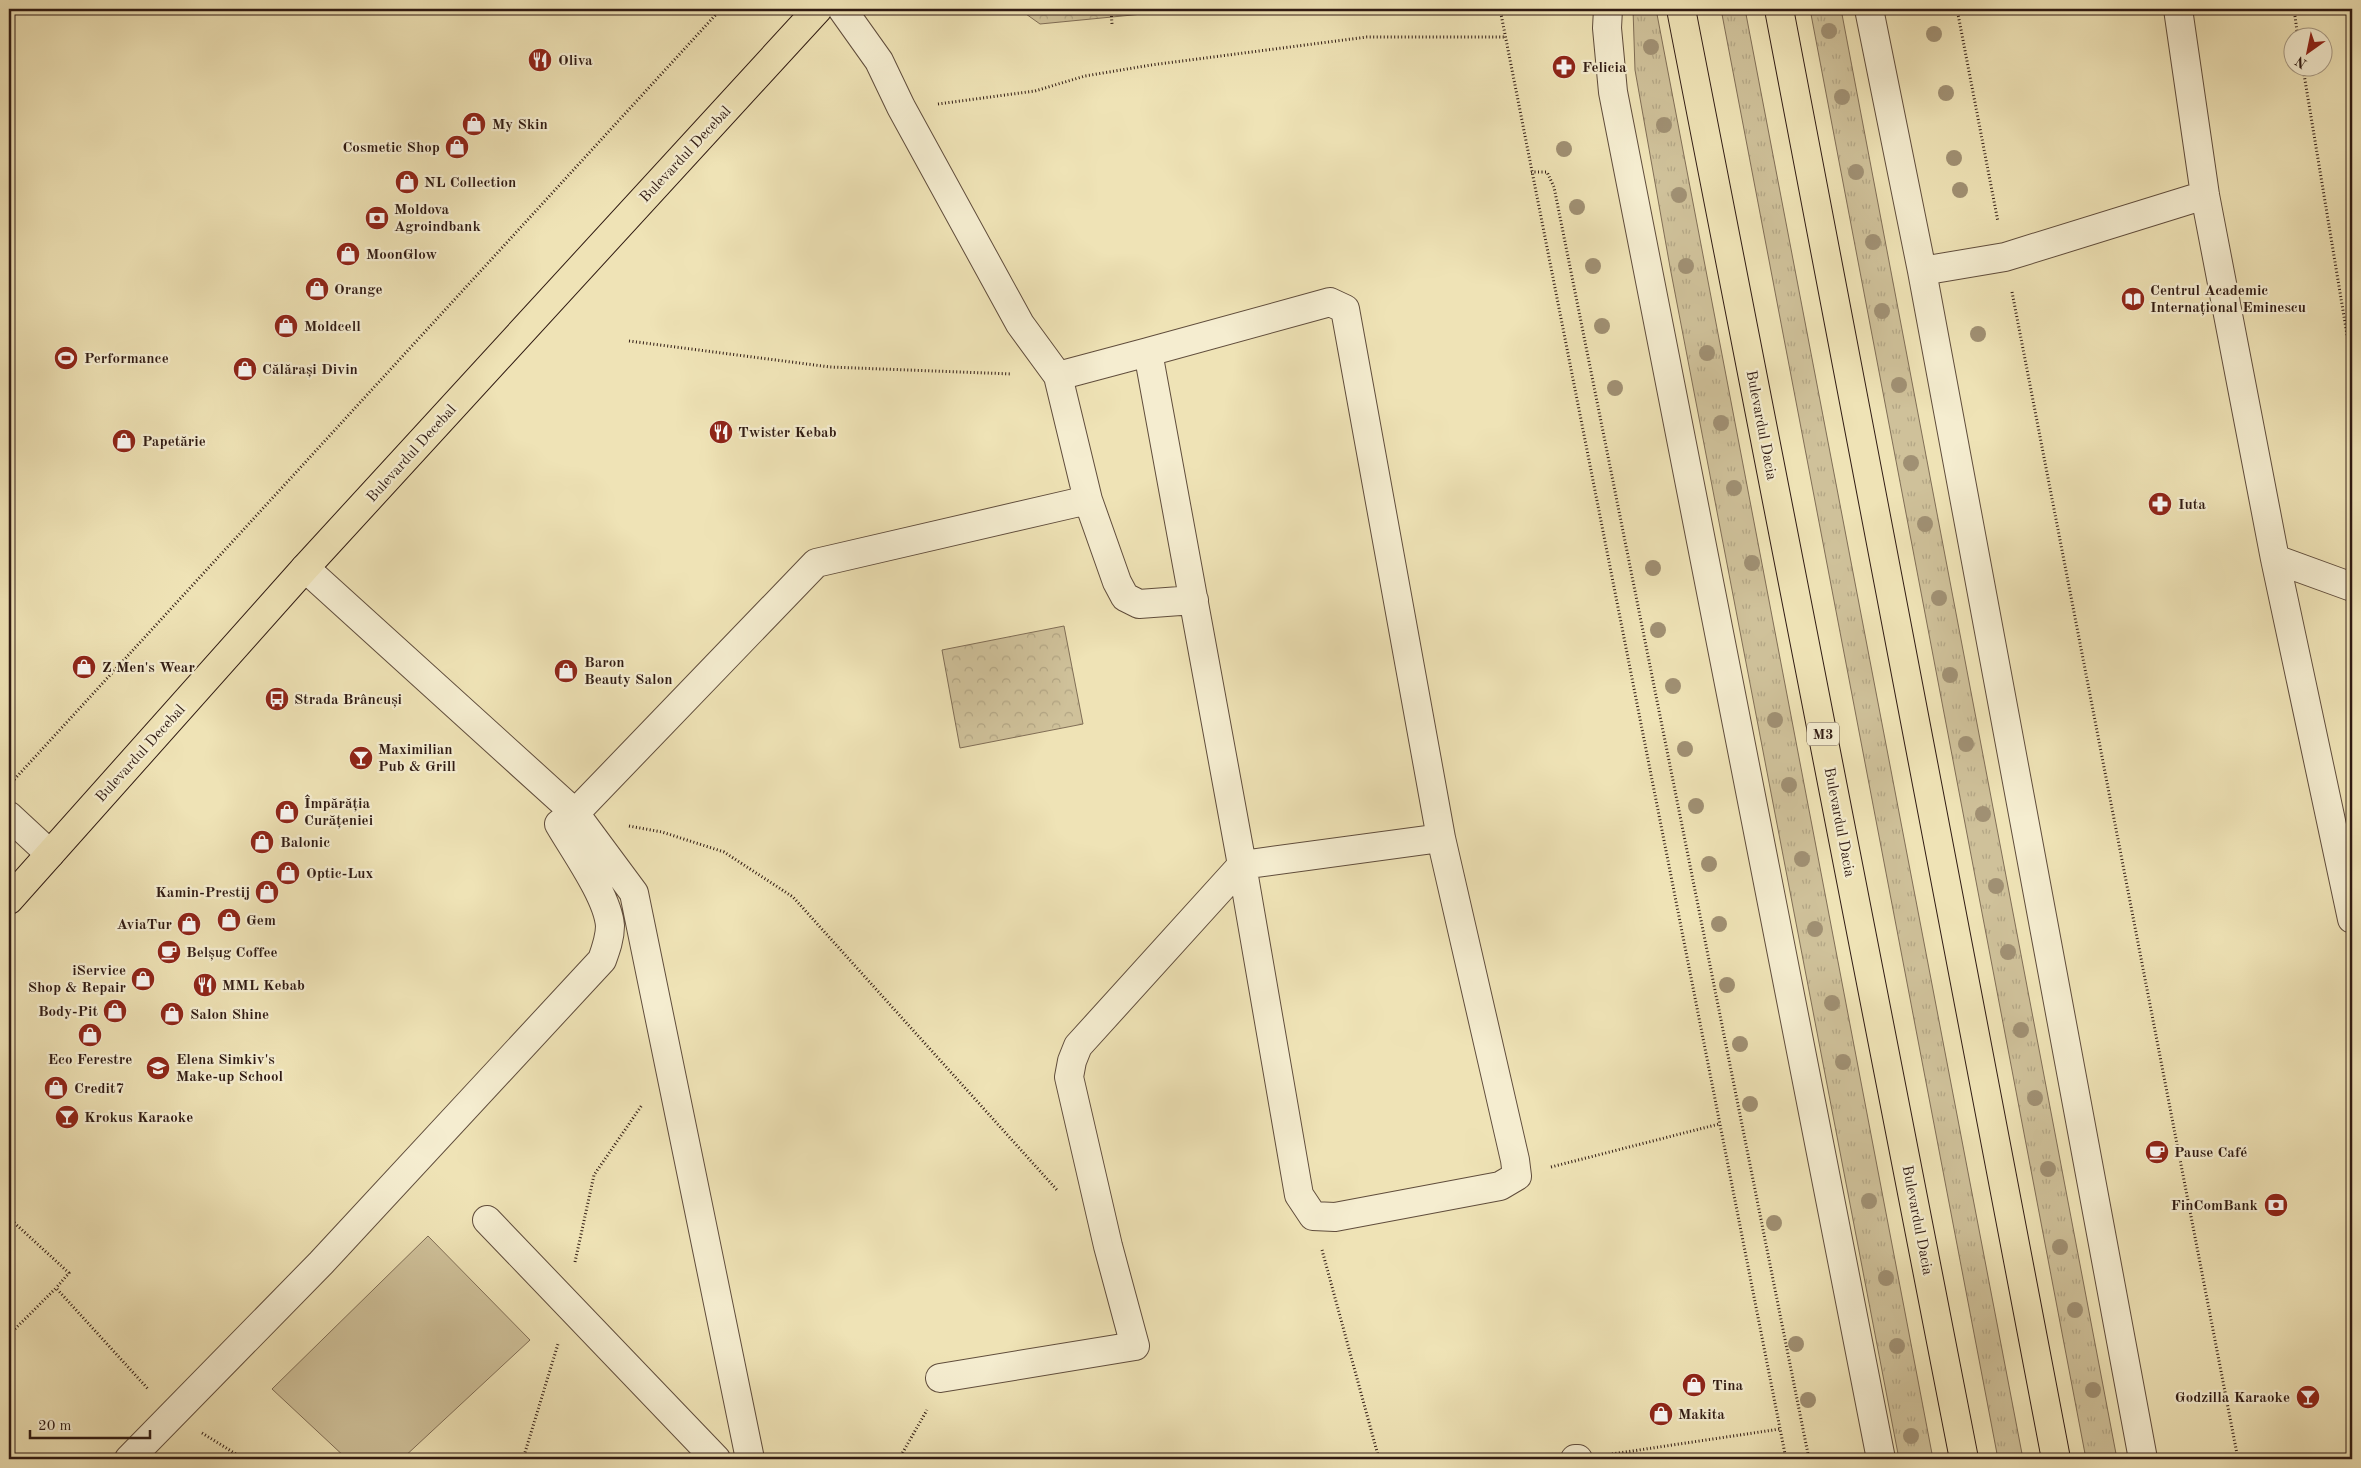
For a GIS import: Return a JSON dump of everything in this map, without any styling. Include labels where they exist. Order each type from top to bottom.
[{"type":"main road","name":"Bulevardul Decebal","points":[[9,900],[306,568],[818,9]]},
{"type":"main road","name":"Bulevardul Dacia","points":[[1681,9],[1964,1459]]},
{"type":"main road","points":[[1779,9],[2056,1459]]},
{"type":"street","points":[[842,9],[879,61],[901,107],[1020,324],[1058,376],[1088,500],[1117,582],[1125,597],[1139,604],[1194,600]]},
{"type":"street","points":[[1608,9],[1607,28],[1613,92],[1881,1459]]},
{"type":"street","points":[[1868,9],[1922,271],[2142,1459]]},
{"type":"street","points":[[2178,9],[2205,195],[2275,559],[2352,920]]},
{"type":"street","points":[[1922,271],[2005,257],[2205,195]]},
{"type":"street","points":[[1058,376],[1330,302],[1345,309],[1441,838],[1515,1160],[1516,1176],[1500,1186],[1335,1217],[1313,1216],[1300,1195],[1148,352]]},
{"type":"street","points":[[129,1459],[321,1263],[602,960],[608,945],[610,927],[606,908],[558,824],[577,810],[816,563],[1088,500]]},
{"type":"street","points":[[2275,559],[2352,587]]},
{"type":"street","points":[[306,568],[577,810],[634,893],[750,1459]]},
{"type":"street","points":[[9,816],[50,854]]},
{"type":"street","points":[[940,1378],[1135,1346],[1108,1246],[1069,1077],[1072,1061],[1078,1046],[1242,865],[1441,838]]},
{"type":"street","points":[[487,1220],[716,1459]]},
{"type":"path","points":[[9,786],[721,9]]},
{"type":"path","points":[[1111,9],[1112,24]]},
{"type":"path","points":[[1500,9],[1786,1459]]},
{"type":"path","points":[[1957,9],[2238,1459]]},
{"type":"path","points":[[2294,9],[2297,28]]},
{"type":"path","points":[[901,107],[1017,94],[1085,76],[1151,65],[1357,38],[1504,37]]},
{"type":"path","points":[[2305,78],[2352,365]]},
{"type":"path","points":[[1531,172],[1547,172],[1554,187],[1809,1459]]},
{"type":"path","points":[[628,341],[830,367],[1058,376]]},
{"type":"path","points":[[577,810],[614,823],[662,832],[724,852],[793,897],[1062,1195]]},
{"type":"path","points":[[523,1459],[558,1345],[594,1175],[669,1065]]},
{"type":"path","points":[[1516,1176],[1719,1124]]},
{"type":"path","points":[[1313,1216],[1379,1459]]},
{"type":"path","points":[[9,1218],[69,1273],[15,1330]]},
{"type":"path","points":[[56,1288],[172,1415],[244,1459]]},
{"type":"path","points":[[899,1459],[923,1420],[940,1378]]},
{"type":"path","points":[[1576,1459],[1780,1429]]},
{"type":"green space","points":[[1019,9],[1194,9],[1040,24]]},
{"type":"green space","points":[[1633,9],[1656,9],[1933,1459],[1899,1459],[1670,267],[1635,70]]},
{"type":"green space","points":[[1721,9],[1745,9],[2023,1459],[1998,1459]]},
{"type":"green space","points":[[1810,9],[1841,9],[2117,1459],[2086,1459]]},
{"type":"green space","points":[[1064,626],[1083,724],[960,748],[942,650]]},
{"type":"green space","points":[[428,1236],[530,1340],[402,1459],[347,1459],[272,1389]]},
{"type":"place","name":"Oliva","points":[[540,60]]},
{"type":"place","name":"Felicia","points":[[1564,67]]},
{"type":"place","name":"My Skin","points":[[474,124]]},
{"type":"place","name":"Cosmetic Shop","points":[[457,147]]},
{"type":"place","name":"NL Collection","points":[[407,182]]},
{"type":"place","name":"Moldova Agroindbank","points":[[377,218]]},
{"type":"place","name":"MoonGlow","points":[[348,254]]},
{"type":"place","name":"Orange","points":[[317,289]]},
{"type":"place","name":"Centrul Academic Internațional Eminescu","points":[[2133,299]]},
{"type":"place","name":"Moldcell","points":[[286,326]]},
{"type":"place","name":"Performance","points":[[66,358]]},
{"type":"place","name":"Călărași Divin","points":[[245,369]]},
{"type":"place","name":"Twister Kebab","points":[[721,432]]},
{"type":"place","name":"Papetărie","points":[[124,441]]},
{"type":"place","name":"Iuta","points":[[2160,504]]},
{"type":"place","name":"Z Men's Wear","points":[[84,667]]},
{"type":"place","name":"Baron Beauty Salon","points":[[566,671]]},
{"type":"place","name":"Strada Brâncuși","points":[[277,699]]},
{"type":"place","name":"Maximilian Pub & Grill","points":[[361,758]]},
{"type":"place","name":"Împărăția Curățeniei","points":[[287,812]]},
{"type":"place","name":"Balonic","points":[[262,842]]},
{"type":"place","name":"Optic-Lux","points":[[288,873]]},
{"type":"place","name":"Kamin-Prestij","points":[[267,892]]},
{"type":"place","name":"Gem","points":[[229,920]]},
{"type":"place","name":"AviaTur","points":[[189,924]]},
{"type":"place","name":"Belșug Coffee","points":[[169,952]]},
{"type":"place","name":"iService Shop & Repair","points":[[143,979]]},
{"type":"place","name":"MML Kebab","points":[[205,985]]},
{"type":"place","name":"Body-Pit","points":[[115,1011]]},
{"type":"place","name":"Salon Shine","points":[[172,1014]]},
{"type":"place","name":"Eco Ferestre","points":[[90,1035]]},
{"type":"place","name":"Elena Simkiv's Make-up School","points":[[158,1068]]},
{"type":"place","name":"Credit7","points":[[56,1088]]},
{"type":"place","name":"Krokus Karaoke","points":[[67,1117]]},
{"type":"place","name":"Pause Café","points":[[2157,1152]]},
{"type":"place","name":"FinComBank","points":[[2276,1205]]},
{"type":"place","name":"Tina","points":[[1694,1385]]},
{"type":"place","name":"Godzilla Karaoke","points":[[2308,1397]]},
{"type":"place","name":"Makita","points":[[1661,1414]]}]
